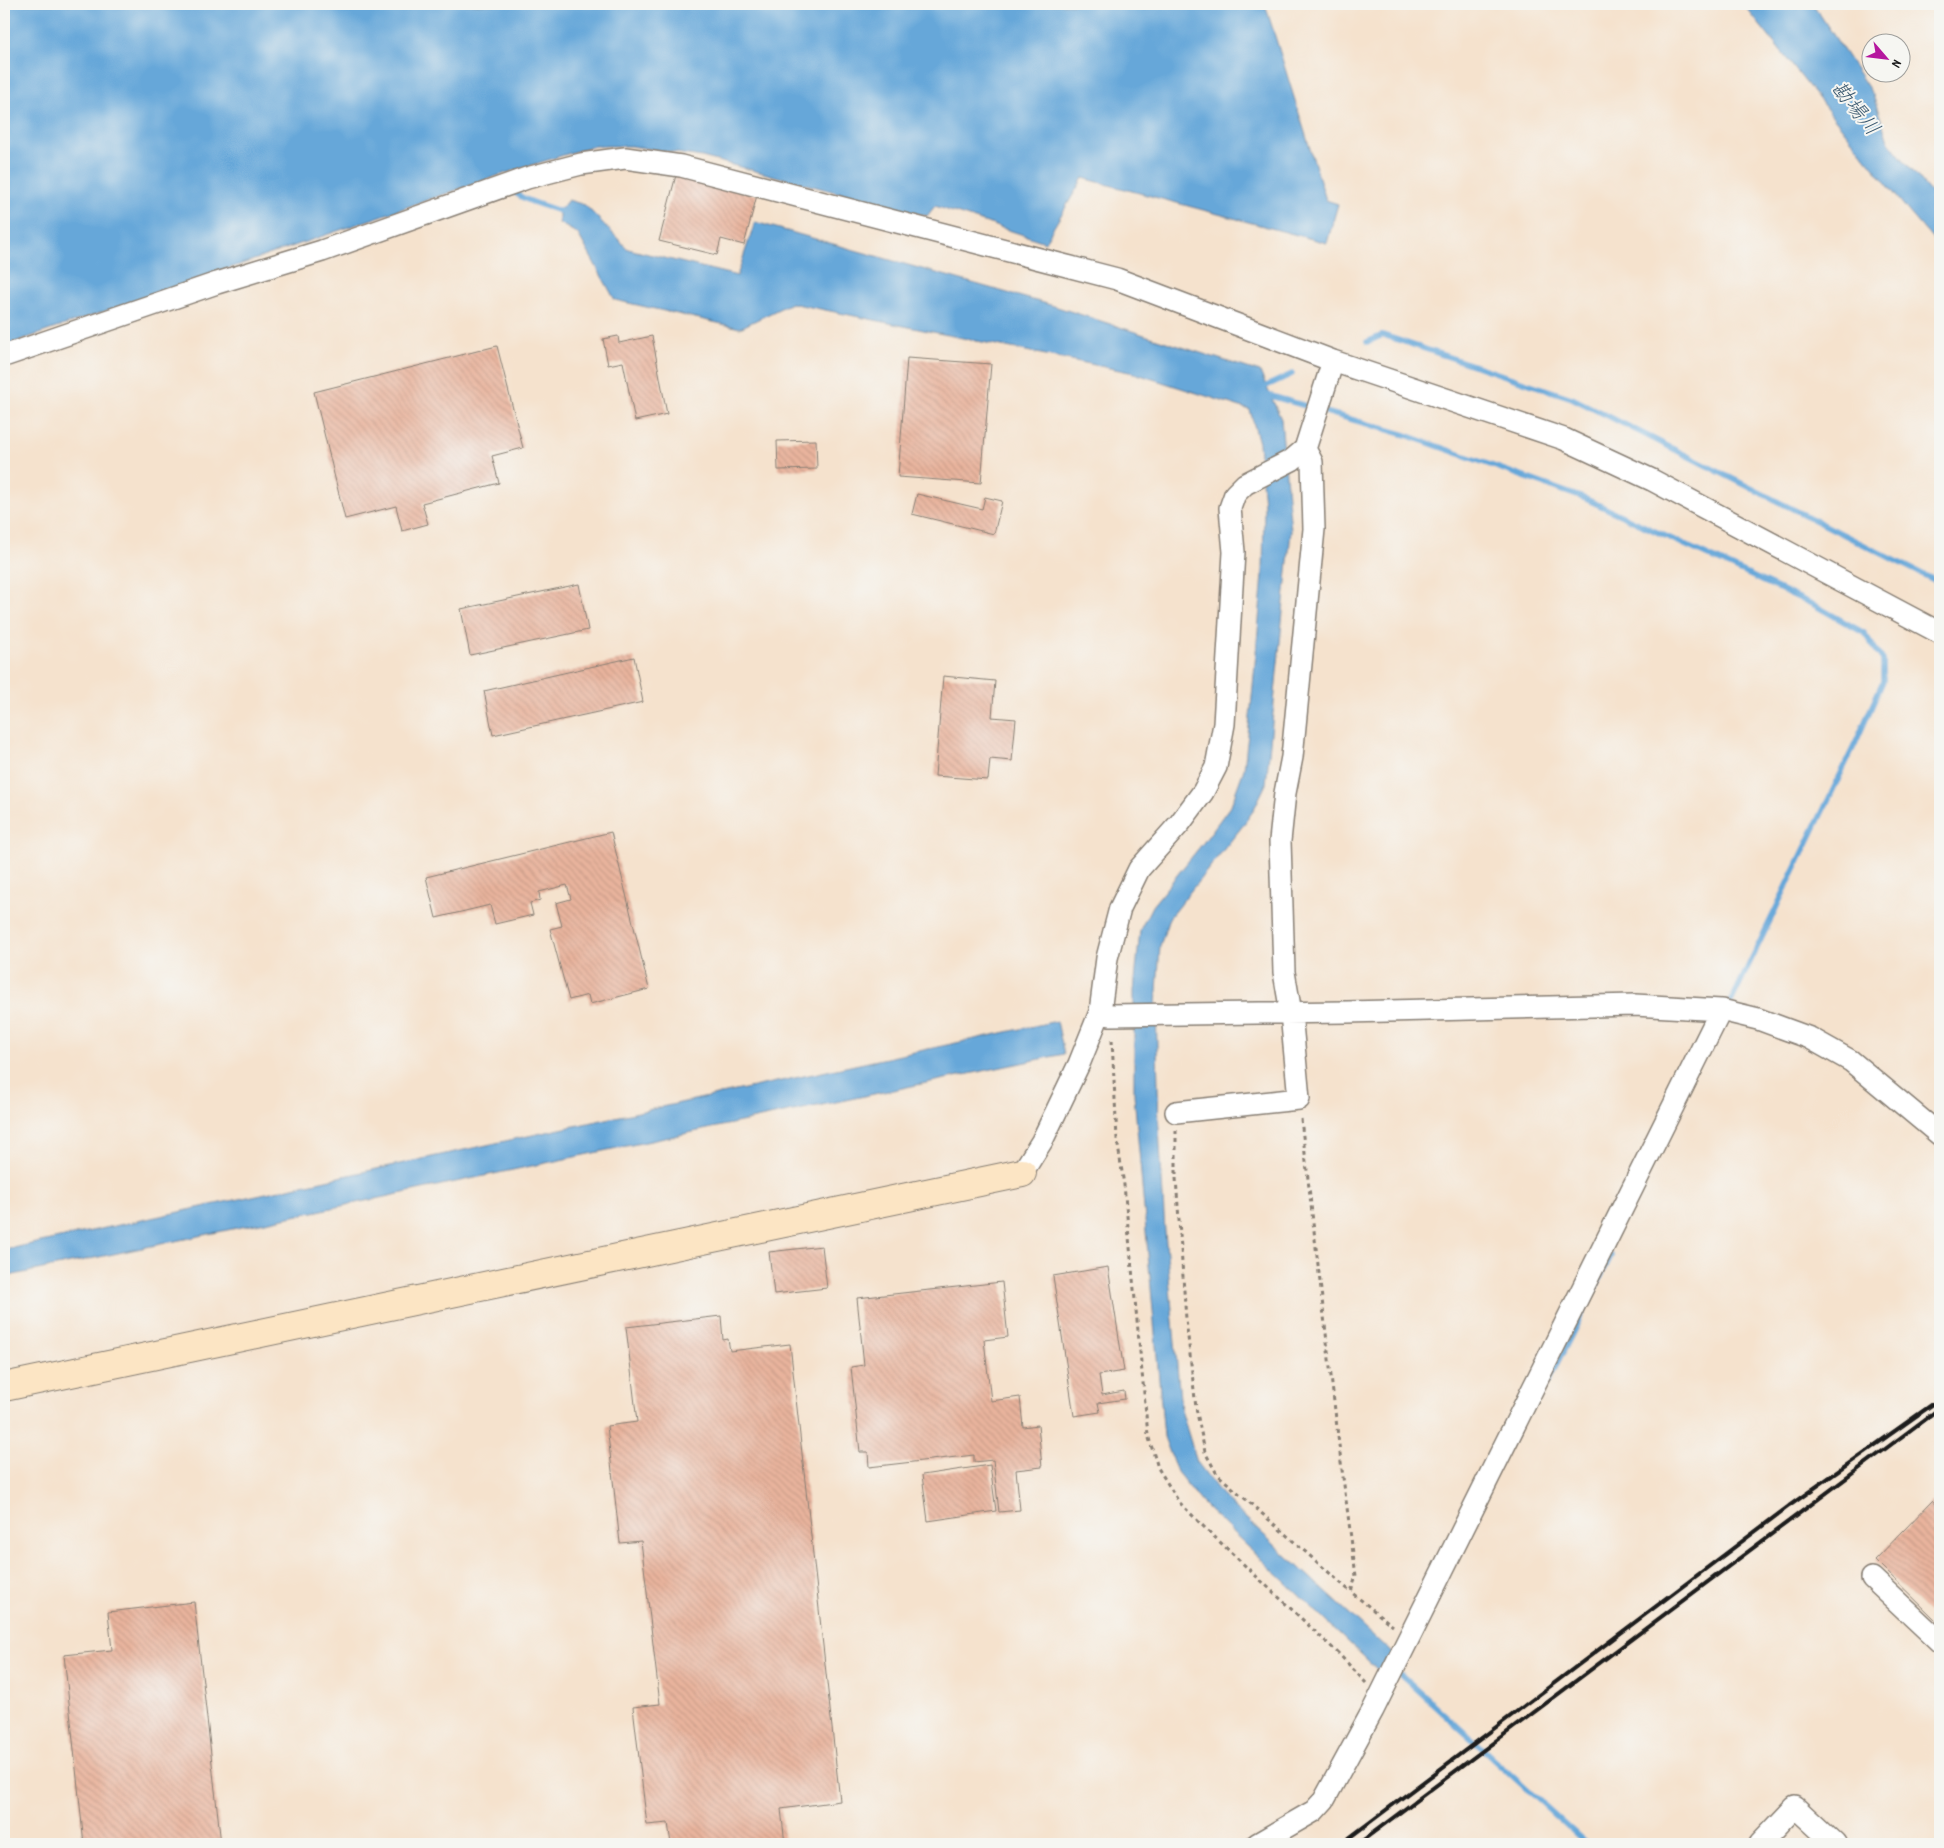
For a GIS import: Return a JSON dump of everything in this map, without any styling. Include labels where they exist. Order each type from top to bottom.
[{"type":"street","points":[[4,356],[217,283],[322,251],[527,178],[581,164],[625,158],[681,166],[1117,279],[1333,361],[1564,439],[1652,480],[1940,633]]},
{"type":"street","points":[[4,1386],[1022,1173],[1042,1141],[1079,1064],[1112,1014],[1107,958],[1120,908],[1139,869],[1180,823],[1203,792],[1216,767],[1224,724],[1234,552],[1230,508],[1235,494],[1245,484],[1303,446],[1333,361]]},
{"type":"street","points":[[1176,1112],[1299,1099],[1284,972],[1280,841],[1292,757],[1314,529],[1312,462],[1303,446]]},
{"type":"street","points":[[1112,1014],[1290,1013],[1635,1005],[1721,1010],[1767,1022],[1810,1038],[1851,1062],[1940,1135]]},
{"type":"street","points":[[1257,1844],[1295,1823],[1314,1810],[1324,1800],[1381,1693],[1721,1010]]},
{"type":"street","points":[[1872,1578],[1940,1642]]},
{"type":"street","points":[[1760,1844],[1795,1807],[1835,1844]]},
{"type":"path","points":[[1112,1014],[1117,1139],[1124,1185],[1148,1435],[1158,1468],[1179,1502],[1381,1693]]},
{"type":"path","points":[[1299,1099],[1356,1576],[1351,1592]]},
{"type":"path","points":[[1176,1112],[1176,1178],[1186,1319],[1196,1408],[1205,1452],[1217,1474],[1406,1642]]},
{"type":"water","points":[[4,4],[1265,4],[1326,200],[1338,204],[1327,243],[1083,178],[1045,242],[935,206],[927,216],[702,157],[631,146],[593,146],[500,175],[4,346]]},
{"type":"water","name":"勘場川","points":[[1743,4],[1813,4],[1862,78],[1862,82],[1864,82],[1873,95],[1888,141],[1940,204],[1940,248],[1909,212]]},
{"type":"water","points":[[568,200],[585,205],[628,249],[737,276],[755,222],[1054,306],[1260,372],[1281,419],[1291,531],[1266,784],[1253,811],[1241,828],[1169,918],[1160,946],[1156,1006],[1159,1128],[1165,1232],[1181,1410],[1197,1462],[1225,1499],[1393,1654],[1382,1674],[1203,1504],[1177,1472],[1164,1437],[1134,1094],[1134,991],[1140,930],[1152,906],[1231,805],[1244,769],[1263,575],[1264,506],[1259,443],[1250,410],[1134,373],[791,303],[740,328],[615,300],[578,234],[559,223],[559,211]]},
{"type":"water","points":[[1057,1021],[1064,1054],[4,1277],[4,1250]]},
{"type":"building","points":[[676,175],[757,195],[744,245],[721,239],[717,255],[659,241]]},
{"type":"building","points":[[618,336],[619,343],[652,336],[667,414],[635,421],[623,362],[608,365],[603,339]]},
{"type":"building","points":[[497,346],[523,448],[492,456],[499,483],[422,503],[428,524],[402,531],[396,506],[345,519],[314,392]]},
{"type":"building","points":[[907,358],[991,364],[981,483],[898,477]]},
{"type":"building","points":[[816,440],[817,469],[778,470],[777,441]]},
{"type":"building","points":[[917,494],[982,509],[985,497],[1002,501],[994,534],[912,514]]},
{"type":"building","points":[[579,584],[588,630],[470,655],[461,609]]},
{"type":"building","points":[[634,657],[643,702],[493,735],[484,691]]},
{"type":"building","points":[[943,676],[995,681],[992,717],[1016,719],[1012,761],[990,759],[988,780],[935,776]]},
{"type":"building","points":[[611,832],[649,989],[590,1004],[588,995],[569,1000],[550,929],[562,926],[556,903],[571,899],[567,885],[539,892],[540,900],[530,903],[533,915],[495,924],[490,905],[436,918],[426,877]]},
{"type":"building","points":[[822,1246],[827,1288],[774,1294],[769,1252]]},
{"type":"building","points":[[1108,1267],[1124,1371],[1099,1375],[1102,1395],[1124,1391],[1125,1399],[1098,1403],[1100,1412],[1074,1416],[1053,1276]]},
{"type":"building","points":[[1002,1282],[1008,1337],[984,1340],[991,1401],[1020,1397],[1023,1427],[1038,1425],[1042,1467],[1016,1470],[1020,1510],[999,1512],[993,1460],[974,1462],[974,1455],[869,1467],[868,1452],[860,1452],[851,1367],[864,1365],[857,1298]]},
{"type":"building","points":[[721,1316],[723,1340],[728,1339],[730,1351],[790,1344],[840,1801],[781,1809],[785,1844],[671,1844],[668,1823],[647,1825],[633,1707],[660,1704],[641,1541],[620,1543],[607,1426],[637,1422],[626,1327]]},
{"type":"building","points":[[990,1465],[996,1511],[928,1521],[922,1475]]},
{"type":"building","points":[[1932,1501],[1940,1510],[1940,1624],[1875,1560]]},
{"type":"building","points":[[194,1602],[221,1844],[84,1844],[64,1655],[112,1650],[108,1612]]},
{"type":"waterway","points":[[510,188],[521,197],[565,213]]},
{"type":"waterway","points":[[1367,342],[1383,335],[1572,398],[1940,583]]},
{"type":"waterway","points":[[1260,389],[1292,374]]},
{"type":"waterway","points":[[1264,394],[1313,408]]},
{"type":"waterway","points":[[1322,411],[1406,435],[1586,499],[1816,606],[1864,633],[1883,660],[1883,681],[1856,742],[1728,1008]]},
{"type":"waterway","points":[[1548,1382],[1611,1256]]},
{"type":"waterway","points":[[1397,1671],[1587,1844]]},
{"type":"railway","points":[[1341,1844],[1789,1506],[1940,1399]]},
{"type":"railway","points":[[1358,1844],[1940,1408]]}]
